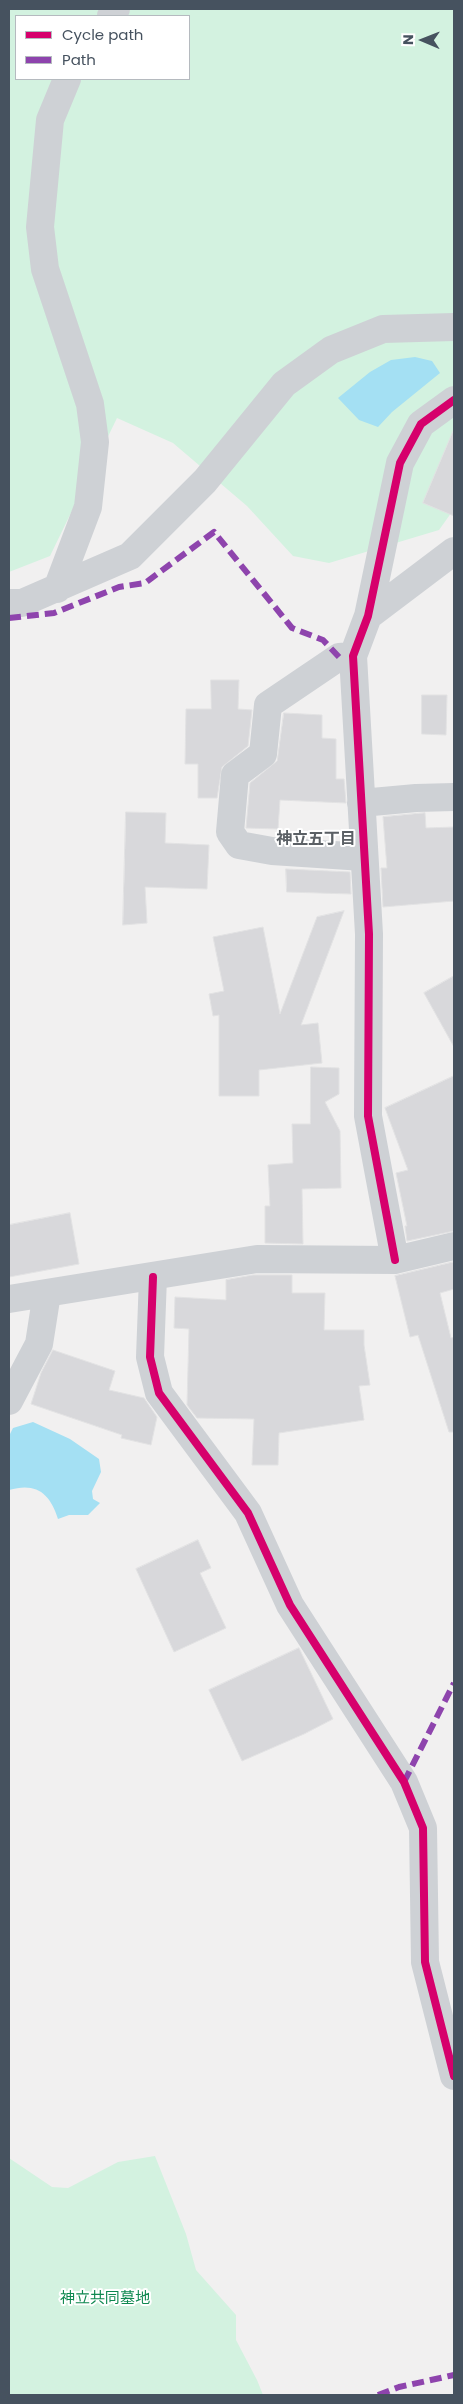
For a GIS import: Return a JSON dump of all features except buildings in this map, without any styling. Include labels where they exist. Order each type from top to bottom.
[{"type":"street","points":[[57,589],[88,507],[95,442],[90,404],[45,268],[40,227],[50,120],[67,80]]},
{"type":"street","points":[[9,603],[22,603],[130,556],[205,481],[284,384],[331,350],[383,329],[454,327]]},
{"type":"street","points":[[395,1260],[368,1116],[369,934],[353,656],[368,616],[400,463],[421,424],[454,400]]},
{"type":"street","points":[[368,616],[454,551]]},
{"type":"street","points":[[353,656],[339,657],[268,705],[263,754],[235,775],[230,832],[239,845],[272,851],[364,858]]},
{"type":"street","points":[[361,803],[454,797]]},
{"type":"street","points":[[9,1299],[257,1259],[395,1260],[454,1246]]},
{"type":"street","points":[[153,1277],[150,1357],[159,1393],[248,1513],[290,1604],[404,1782],[423,1828],[426,1962],[454,2076]]},
{"type":"street","points":[[9,1402],[39,1344],[47,1293]]},
{"type":"green space","points":[[9,9],[454,9],[454,509],[439,530],[329,563],[293,556],[247,506],[173,443],[117,418],[50,556],[9,572]]},
{"type":"green space","name":"神立共同墓地","points":[[155,2156],[186,2234],[196,2270],[236,2315],[236,2340],[263,2395],[9,2395],[9,2158],[52,2187],[68,2188],[118,2162]]},
{"type":"water","points":[[415,357],[432,361],[440,373],[392,412],[378,427],[359,420],[338,398],[370,372],[391,360]]},
{"type":"water","points":[[33,1422],[70,1439],[99,1459],[101,1472],[92,1491],[93,1499],[100,1503],[88,1515],[69,1515],[58,1519],[51,1502],[41,1492],[27,1488],[9,1490],[9,1436],[13,1428]]},
{"type":"marked path","points":[[9,618],[54,613],[119,587],[145,583],[214,532],[292,628],[323,640],[339,657]]},
{"type":"marked path","points":[[404,1782],[454,1683]]},
{"type":"marked path","points":[[378,2395],[399,2387],[454,2375]]},
{"type":"cycle path","points":[[395,1260],[368,1116],[369,934],[353,656],[368,616],[400,463],[421,424],[454,400]]},
{"type":"cycle path","points":[[153,1277],[150,1357],[159,1393],[248,1513],[290,1605],[404,1782],[423,1828],[425,1962],[454,2076]]},
{"type":"district","name":"神立五丁目","points":[[316,840]]}]
